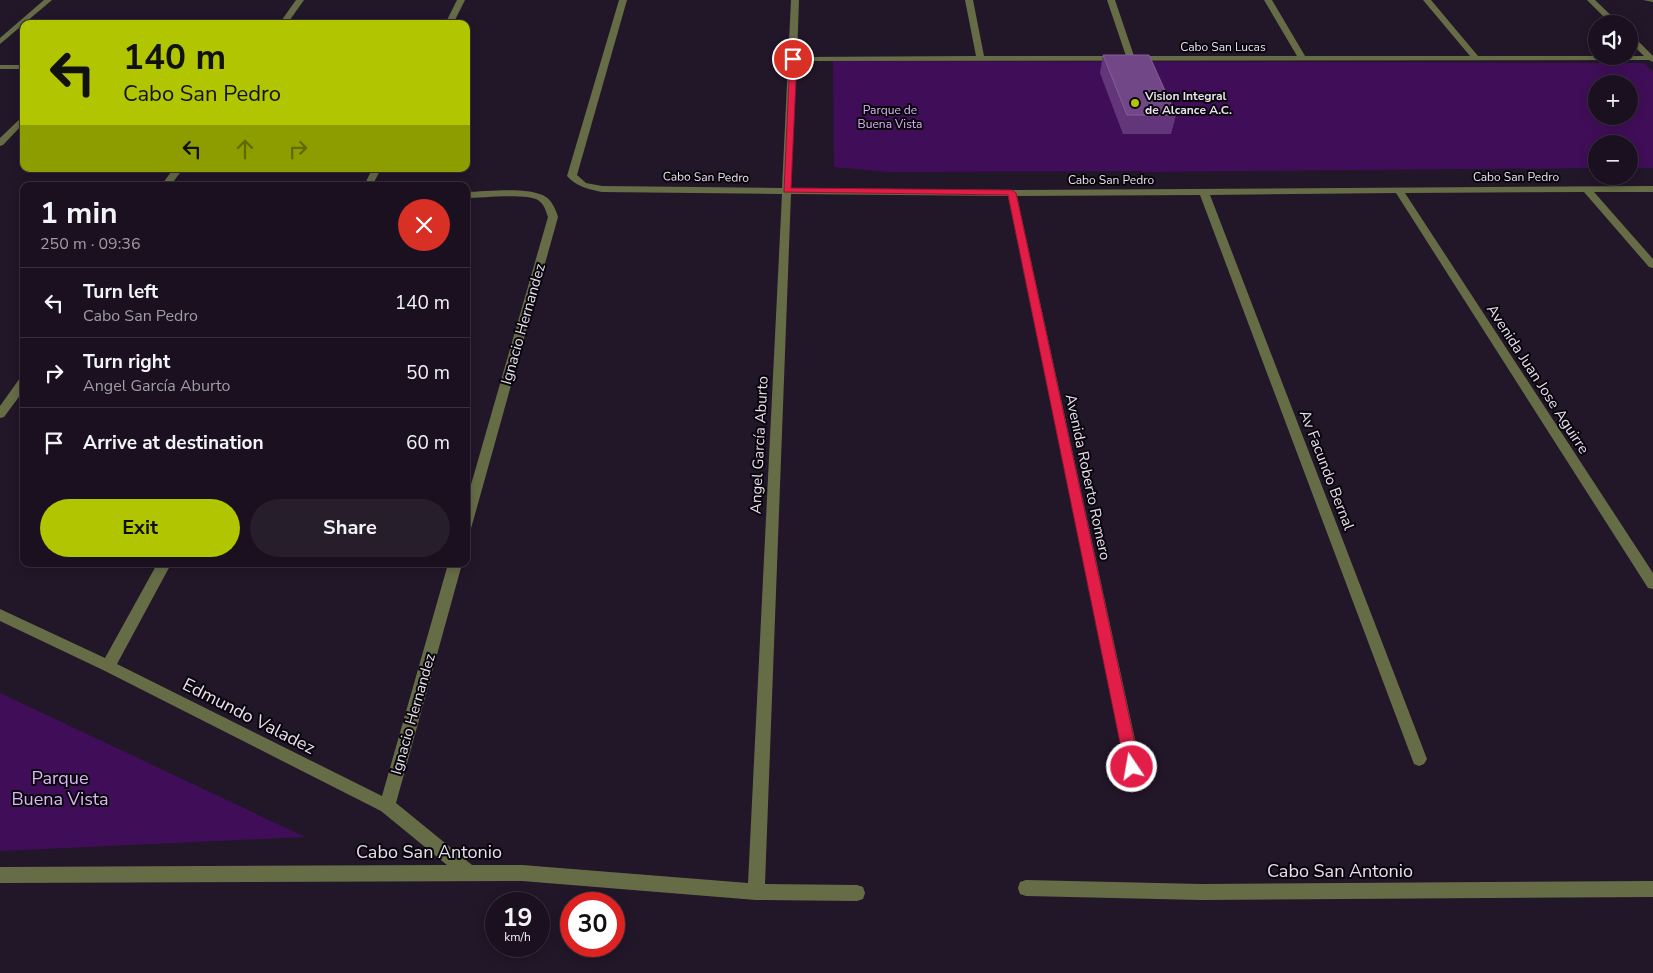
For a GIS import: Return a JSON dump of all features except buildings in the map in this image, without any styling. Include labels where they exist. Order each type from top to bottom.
[{"type":"street","points":[[25,20],[48,0]]},
{"type":"street","points":[[286,20],[300,0]]},
{"type":"street","points":[[451,20],[461,0]]},
{"type":"street","name":"Cabo San Pedro","points":[[623,0],[572,176],[583,185],[602,189],[1012,193],[1653,189]]},
{"type":"street","name":"Angel García Aburto","points":[[756,892],[795,0]]},
{"type":"street","points":[[969,0],[981,59]]},
{"type":"street","points":[[1111,0],[1131,59]]},
{"type":"street","points":[[1268,0],[1303,58]]},
{"type":"street","points":[[1427,0],[1476,58]]},
{"type":"street","points":[[1591,0],[1607,15]]},
{"type":"street","points":[[1647,0],[1653,0]]},
{"type":"street","points":[[0,42],[20,24]]},
{"type":"street","points":[[1638,46],[1652,59]]},
{"type":"street","name":"Cabo San Lucas","points":[[793,59],[1652,59]]},
{"type":"street","points":[[0,67],[20,67]]},
{"type":"street","points":[[0,143],[20,122]]},
{"type":"street","points":[[168,182],[176,172]]},
{"type":"street","points":[[1586,189],[1653,265]]},
{"type":"street","name":"Avenida Juan Jose Aguirre","points":[[1398,190],[1653,584]]},
{"type":"street","name":"Av Facundo Bernal","points":[[1204,192],[1419,760]]},
{"type":"street","name":"Avenida Roberto Romero","points":[[1012,193],[1132,767]]},
{"type":"street","name":"Ignacio Hernandez","points":[[470,195],[541,198],[551,207],[553,217],[470,511]]},
{"type":"street","points":[[0,414],[20,386]]},
{"type":"street","points":[[108,666],[162,567]]},
{"type":"street","name":"Ignacio Hernandez","points":[[386,806],[454,567]]},
{"type":"street","name":"Edmundo Valadez","points":[[0,615],[108,666],[386,806],[468,872]]},
{"type":"street","name":"Cabo San Antonio","points":[[0,875],[522,873],[756,892],[857,893]]},
{"type":"street","name":"Cabo San Antonio","points":[[1026,888],[1200,892],[1653,889]]},
{"type":"green space","name":"Parque de Buena Vista","points":[[833,61],[1588,63],[1588,65],[1638,65],[1638,63],[1644,63],[1653,72],[1653,168],[1638,168],[1638,135],[1588,135],[1588,168],[888,172],[834,167]]},
{"type":"green space","name":"Parque Buena Vista","points":[[0,693],[305,837],[0,851]]},
{"type":"place","name":"Vision Integral de Alcance A.C.","points":[[1135,103]]},
{"type":"route","points":[[793,59],[787,190],[1012,193],[1132,767]]}]
